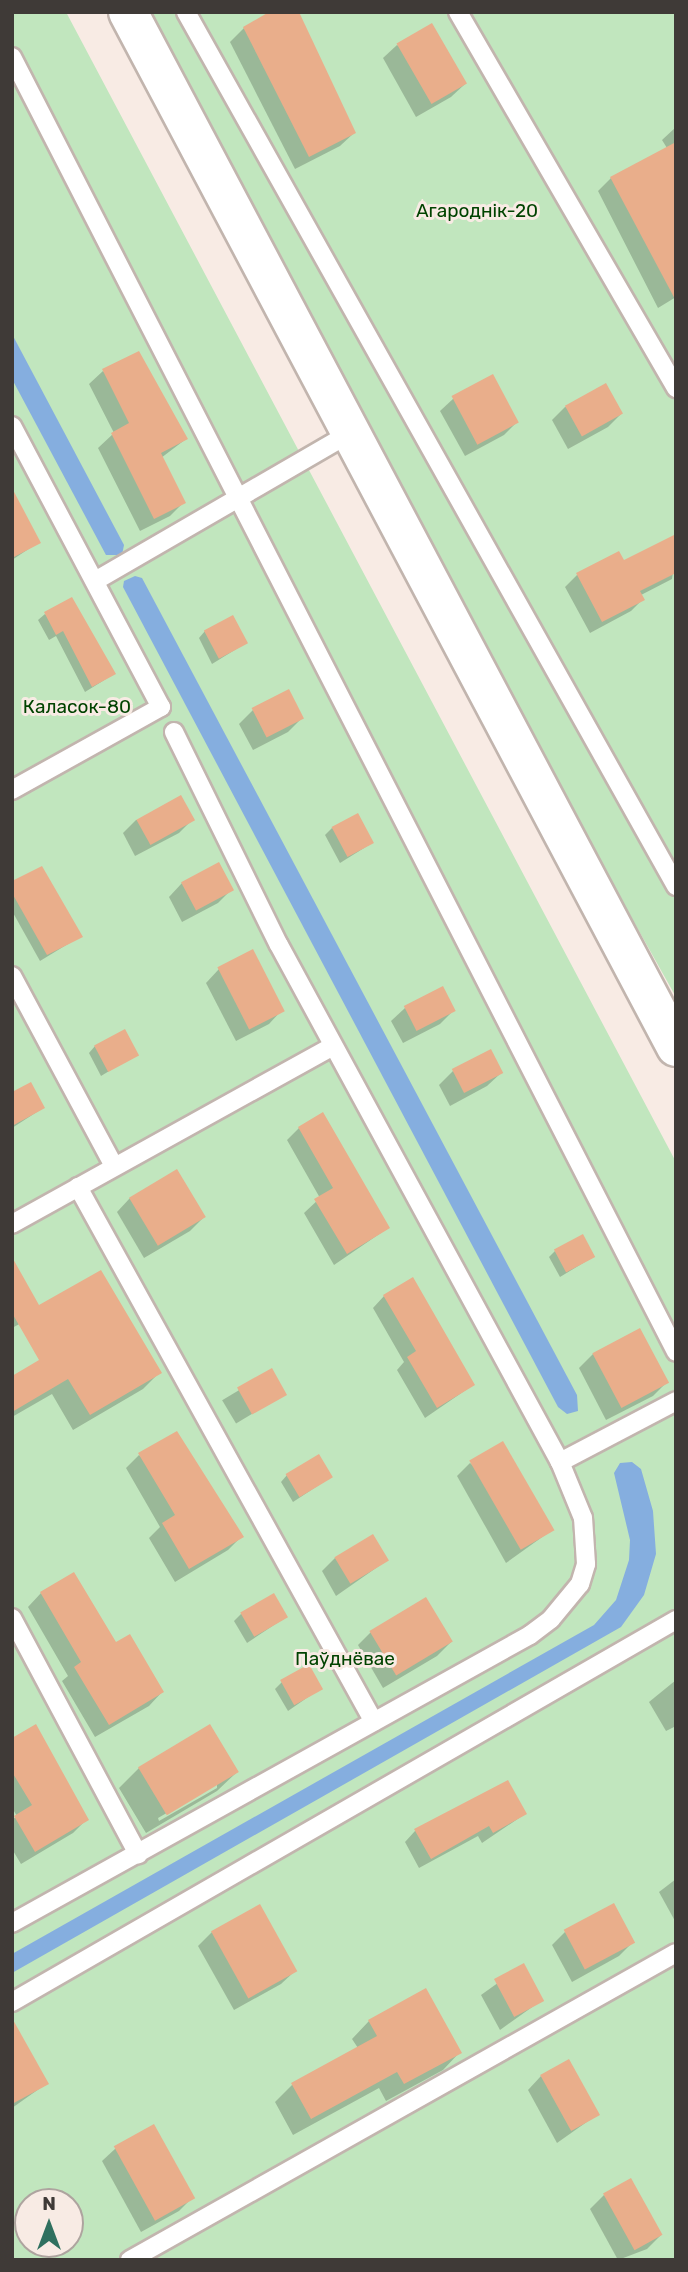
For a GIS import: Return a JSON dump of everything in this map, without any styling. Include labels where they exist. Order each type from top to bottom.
[{"type":"street","points":[[128,12],[676,1047]]},
{"type":"lane","points":[[186,12],[676,886]]},
{"type":"lane","points":[[458,12],[676,388]]},
{"type":"lane","points":[[12,57],[676,1352]]},
{"type":"lane","points":[[12,426],[162,707],[12,790]]},
{"type":"lane","points":[[95,581],[350,433]]},
{"type":"lane","points":[[12,1923],[530,1635],[568,1602],[580,1584],[587,1545],[583,1518],[560,1462],[333,1046],[174,732]]},
{"type":"lane","points":[[12,976],[114,1166]]},
{"type":"lane","points":[[12,1224],[333,1046]]},
{"type":"lane","points":[[78,1187],[374,1722]]},
{"type":"lane","points":[[560,1462],[676,1401]]},
{"type":"lane","points":[[12,1618],[138,1854]]},
{"type":"lane","points":[[12,2002],[676,1620]]},
{"type":"lane","points":[[130,2260],[676,1953]]},
{"type":"green space","name":"Паўднёвае","points":[[12,12],[66,12],[676,1162],[676,2260],[12,2260]]},
{"type":"green space","name":"Агароднік-20","points":[[145,12],[676,12],[676,997],[571,810]]},
{"type":"water","points":[[12,334],[124,545],[122,555],[106,555],[12,379]]},
{"type":"water","points":[[135,576],[142,578],[577,1395],[578,1411],[567,1414],[558,1407],[123,587],[124,581]]},
{"type":"water","points":[[632,1462],[641,1469],[653,1511],[656,1554],[644,1595],[621,1627],[12,1973],[12,1954],[594,1625],[616,1600],[629,1560],[630,1540],[614,1473],[620,1463]]},
{"type":"building","points":[[269,12],[299,12],[356,133],[309,157],[243,27]]},
{"type":"building","points":[[432,23],[467,84],[431,104],[396,44]]},
{"type":"building","points":[[676,142],[676,301],[610,177]]},
{"type":"building","points":[[139,351],[188,439],[161,453],[186,503],[154,519],[111,433],[129,423],[102,369]]},
{"type":"building","points":[[493,374],[519,423],[477,445],[452,396]]},
{"type":"building","points":[[606,383],[623,414],[582,436],[565,406]]},
{"type":"building","points":[[12,488],[41,543],[12,558]]},
{"type":"building","points":[[676,534],[676,573],[640,591],[645,600],[602,622],[576,573],[619,551],[624,560]]},
{"type":"building","points":[[72,597],[116,674],[92,687],[63,631],[56,635],[44,612]]},
{"type":"building","points":[[233,615],[248,643],[219,659],[204,630]]},
{"type":"building","points":[[289,689],[304,718],[267,737],[252,708]]},
{"type":"building","points":[[181,795],[195,820],[150,845],[136,820]]},
{"type":"building","points":[[358,813],[374,843],[347,857],[332,827]]},
{"type":"building","points":[[219,862],[234,890],[196,910],[181,882]]},
{"type":"building","points":[[42,866],[83,937],[47,955],[12,893],[12,881]]},
{"type":"building","points":[[253,949],[285,1011],[249,1030],[217,967]]},
{"type":"building","points":[[443,986],[456,1011],[417,1031],[404,1006]]},
{"type":"building","points":[[125,1029],[139,1055],[108,1072],[94,1045]]},
{"type":"building","points":[[491,1049],[503,1073],[464,1093],[452,1069]]},
{"type":"building","points":[[31,1082],[45,1108],[12,1126],[12,1092]]},
{"type":"building","points":[[323,1112],[390,1228],[347,1254],[314,1199],[333,1188],[298,1127]]},
{"type":"building","points":[[177,1169],[206,1217],[158,1246],[129,1198]]},
{"type":"building","points":[[583,1234],[595,1257],[566,1272],[554,1249]]},
{"type":"building","points":[[12,1257],[39,1305],[101,1270],[162,1373],[90,1415],[68,1379],[12,1412],[12,1376],[39,1360],[12,1313]]},
{"type":"building","points":[[413,1277],[475,1385],[437,1408],[407,1357],[416,1351],[383,1295]]},
{"type":"building","points":[[640,1328],[669,1383],[621,1408],[592,1353]]},
{"type":"building","points":[[272,1368],[287,1395],[252,1415],[237,1387]]},
{"type":"building","points":[[177,1431],[244,1537],[189,1569],[162,1523],[175,1515],[138,1453]]},
{"type":"building","points":[[503,1441],[554,1530],[521,1550],[469,1460]]},
{"type":"building","points":[[319,1454],[333,1477],[299,1497],[286,1474]]},
{"type":"building","points":[[373,1534],[389,1561],[350,1584],[334,1557]]},
{"type":"building","points":[[74,1572],[116,1642],[130,1634],[164,1692],[109,1725],[74,1667],[81,1662],[40,1592]]},
{"type":"building","points":[[274,1593],[288,1617],[254,1637],[240,1612]]},
{"type":"building","points":[[426,1597],[453,1642],[396,1676],[369,1631]]},
{"type":"building","points":[[309,1664],[323,1689],[294,1705],[280,1680]]},
{"type":"building","points":[[36,1724],[89,1820],[35,1852],[14,1816],[32,1805],[12,1772],[12,1738]]},
{"type":"building","points":[[210,1724],[239,1772],[167,1815],[138,1767]]},
{"type":"building","points":[[508,1780],[527,1814],[493,1833],[489,1826],[431,1859],[414,1829]]},
{"type":"building","points":[[614,1903],[635,1943],[585,1969],[564,1930]]},
{"type":"building","points":[[260,1904],[297,1971],[248,1998],[211,1931]]},
{"type":"building","points":[[524,1963],[544,2001],[514,2017],[494,1979]]},
{"type":"building","points":[[426,1988],[462,2053],[404,2084],[397,2072],[311,2119],[291,2083],[377,2036],[368,2020]]},
{"type":"building","points":[[12,2018],[49,2084],[12,2104]]},
{"type":"building","points":[[569,2059],[600,2115],[571,2131],[540,2075]]},
{"type":"building","points":[[154,2124],[195,2198],[155,2221],[114,2146]]},
{"type":"building","points":[[631,2178],[663,2235],[635,2250],[603,2194]]},
{"type":"park label","name":"Каласок-80","points":[[77,707]]}]
